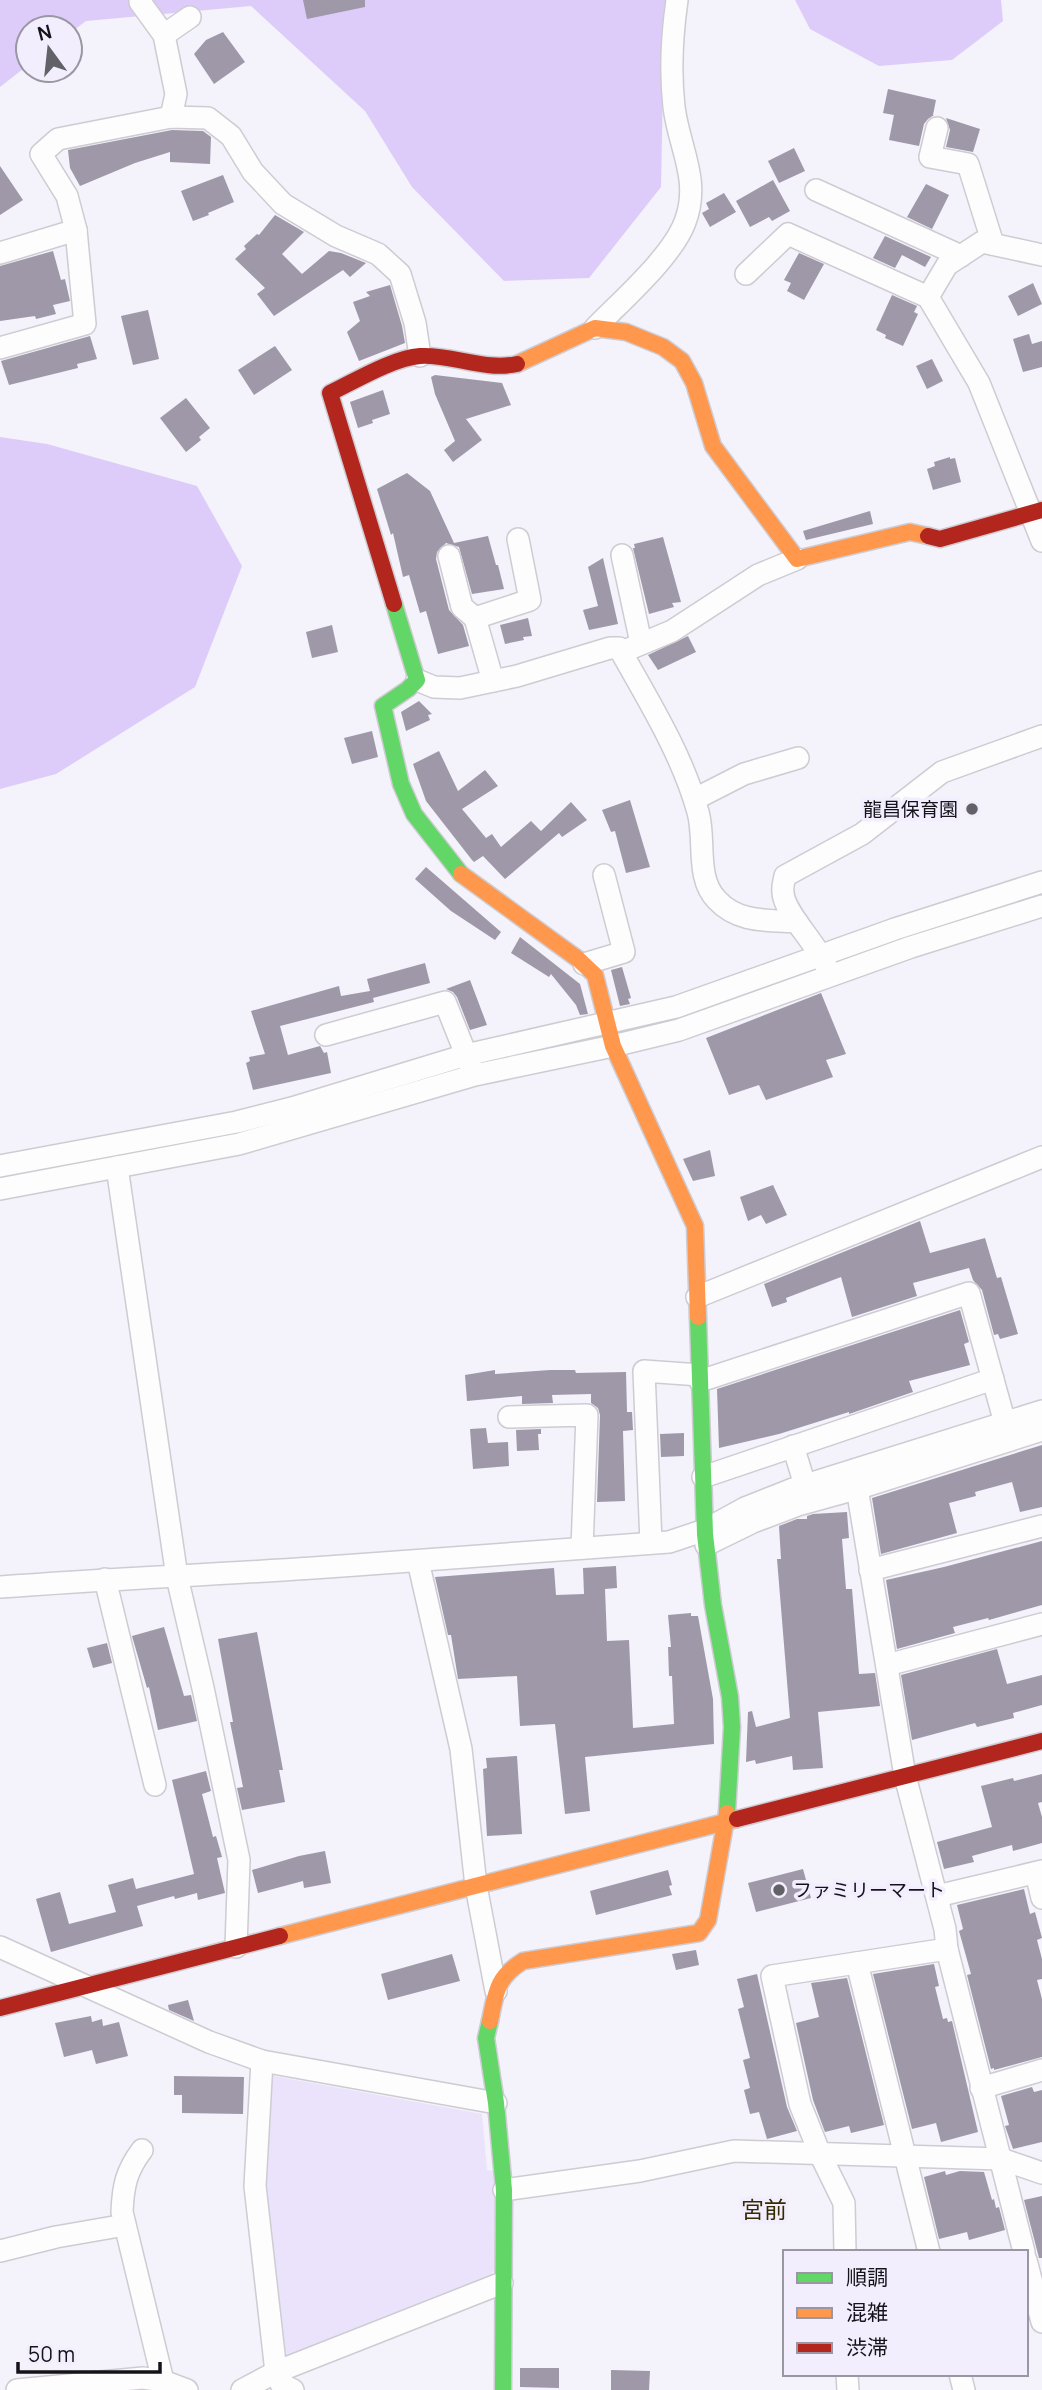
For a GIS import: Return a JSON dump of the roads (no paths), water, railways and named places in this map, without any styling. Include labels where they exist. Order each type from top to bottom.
[{"type":"street","points":[[417,680],[330,393],[395,363],[420,356],[503,368],[522,363],[595,328],[666,253],[685,223],[692,188],[687,153],[674,109],[671,69],[677,0]]},
{"type":"street","points":[[140,2],[164,35],[176,94],[171,117]]},
{"type":"street","points":[[164,35],[190,17]]},
{"type":"street","points":[[0,348],[85,324],[76,230],[67,196],[41,154],[58,139],[171,117],[208,118],[231,135],[253,172],[283,204],[336,236],[378,254],[400,274],[415,323],[420,356]]},
{"type":"street","points":[[937,128],[930,157],[968,164],[993,244]]},
{"type":"street","points":[[816,190],[961,256]]},
{"type":"street","points":[[0,253],[76,230]]},
{"type":"street","points":[[746,274],[788,234],[928,297],[979,383],[1037,512],[1042,541]]},
{"type":"street","points":[[928,297],[947,265],[982,242],[1042,255]]},
{"type":"street","points":[[595,328],[626,332],[663,347],[682,361],[694,383],[713,446],[797,559]]},
{"type":"street","points":[[417,680],[434,687],[460,688],[517,676],[610,648],[631,648],[672,631],[758,575],[797,559],[910,532],[940,539],[1037,512]]},
{"type":"street","points":[[475,618],[530,600],[518,539]]},
{"type":"street","points":[[622,555],[631,648],[695,799],[701,821],[705,880],[715,899],[734,914],[750,919],[797,922]]},
{"type":"street","points":[[449,556],[462,607],[475,618],[494,681]]},
{"type":"street","points":[[417,680],[408,692],[391,697],[383,706],[401,784],[414,814],[458,871],[584,964],[595,975],[610,1034],[695,1226],[706,1537],[713,1605],[732,1727],[726,1822],[708,1920],[699,1933],[523,1961],[507,1971],[496,1990],[486,2038],[496,2103],[504,2190],[503,2390]]},
{"type":"street","points":[[826,965],[782,895],[785,876],[862,834],[942,772],[1042,736]]},
{"type":"street","points":[[695,799],[744,774],[798,758]]},
{"type":"street","points":[[584,964],[624,952],[604,876]]},
{"type":"street","points":[[826,965],[895,929],[1042,883]]},
{"type":"street","points":[[0,1189],[117,1167],[470,1065],[610,1034],[676,1007],[826,965],[911,947],[1042,906]]},
{"type":"street","points":[[326,1035],[445,1002],[470,1065]]},
{"type":"street","points":[[0,1166],[238,1133]]},
{"type":"street","points":[[697,1297],[1042,1157]]},
{"type":"street","points":[[117,1167],[178,1582],[239,1860],[236,1947]]},
{"type":"street","points":[[651,1543],[644,1371],[700,1378],[969,1293],[1005,1423]]},
{"type":"street","points":[[703,1477],[993,1379]]},
{"type":"street","points":[[0,1587],[107,1586],[420,1566],[706,1537],[753,1522],[855,1479],[1042,1411]]},
{"type":"street","points":[[509,1417],[587,1415],[582,1548]]},
{"type":"street","points":[[706,1537],[745,1508],[805,1485],[855,1479],[1042,1430]]},
{"type":"street","points":[[793,1446],[805,1485]]},
{"type":"street","points":[[855,1479],[905,1776],[1024,2250]]},
{"type":"street","points":[[870,1570],[1042,1526]]},
{"type":"street","points":[[420,1566],[461,1749],[476,1886],[496,1990]]},
{"type":"street","points":[[107,1586],[155,1785]]},
{"type":"street","points":[[887,1665],[1042,1625]]},
{"type":"street","points":[[0,2008],[1042,1741]]},
{"type":"street","points":[[937,1896],[1039,1872],[1042,1898]]},
{"type":"street","points":[[0,1947],[209,2042],[262,2061],[496,2103]]},
{"type":"street","points":[[845,2250],[844,2203],[800,2104],[772,1976],[947,1949]]},
{"type":"street","points":[[857,1963],[928,2250]]},
{"type":"street","points":[[262,2061],[255,2186],[276,2372],[281,2384],[293,2390]]},
{"type":"street","points":[[981,2088],[1042,2070]]},
{"type":"street","points":[[142,2151],[131,2165],[123,2185],[122,2212],[163,2381]]},
{"type":"street","points":[[504,2190],[640,2171],[734,2151],[1001,2159],[1042,2173]]},
{"type":"street","points":[[0,2251],[56,2237],[125,2225]]},
{"type":"street","points":[[1028,2268],[1042,2322]]},
{"type":"street","points":[[242,2390],[276,2372],[502,2283]]},
{"type":"street","points":[[17,2390],[143,2378],[163,2381],[187,2390]]},
{"type":"waterway","points":[[988,910],[1042,894]]},
{"type":"waterway","points":[[619,1031],[679,1018],[750,992]]},
{"type":"waterway","points":[[3,1178],[155,1148]]},
{"type":"place","name":"龍昌保育園","points":[[972,809]]},
{"type":"place","name":"ファミリーマート","points":[[779,1890]]},
{"type":"district","name":"宮前","points":[[764,2209]]}]
